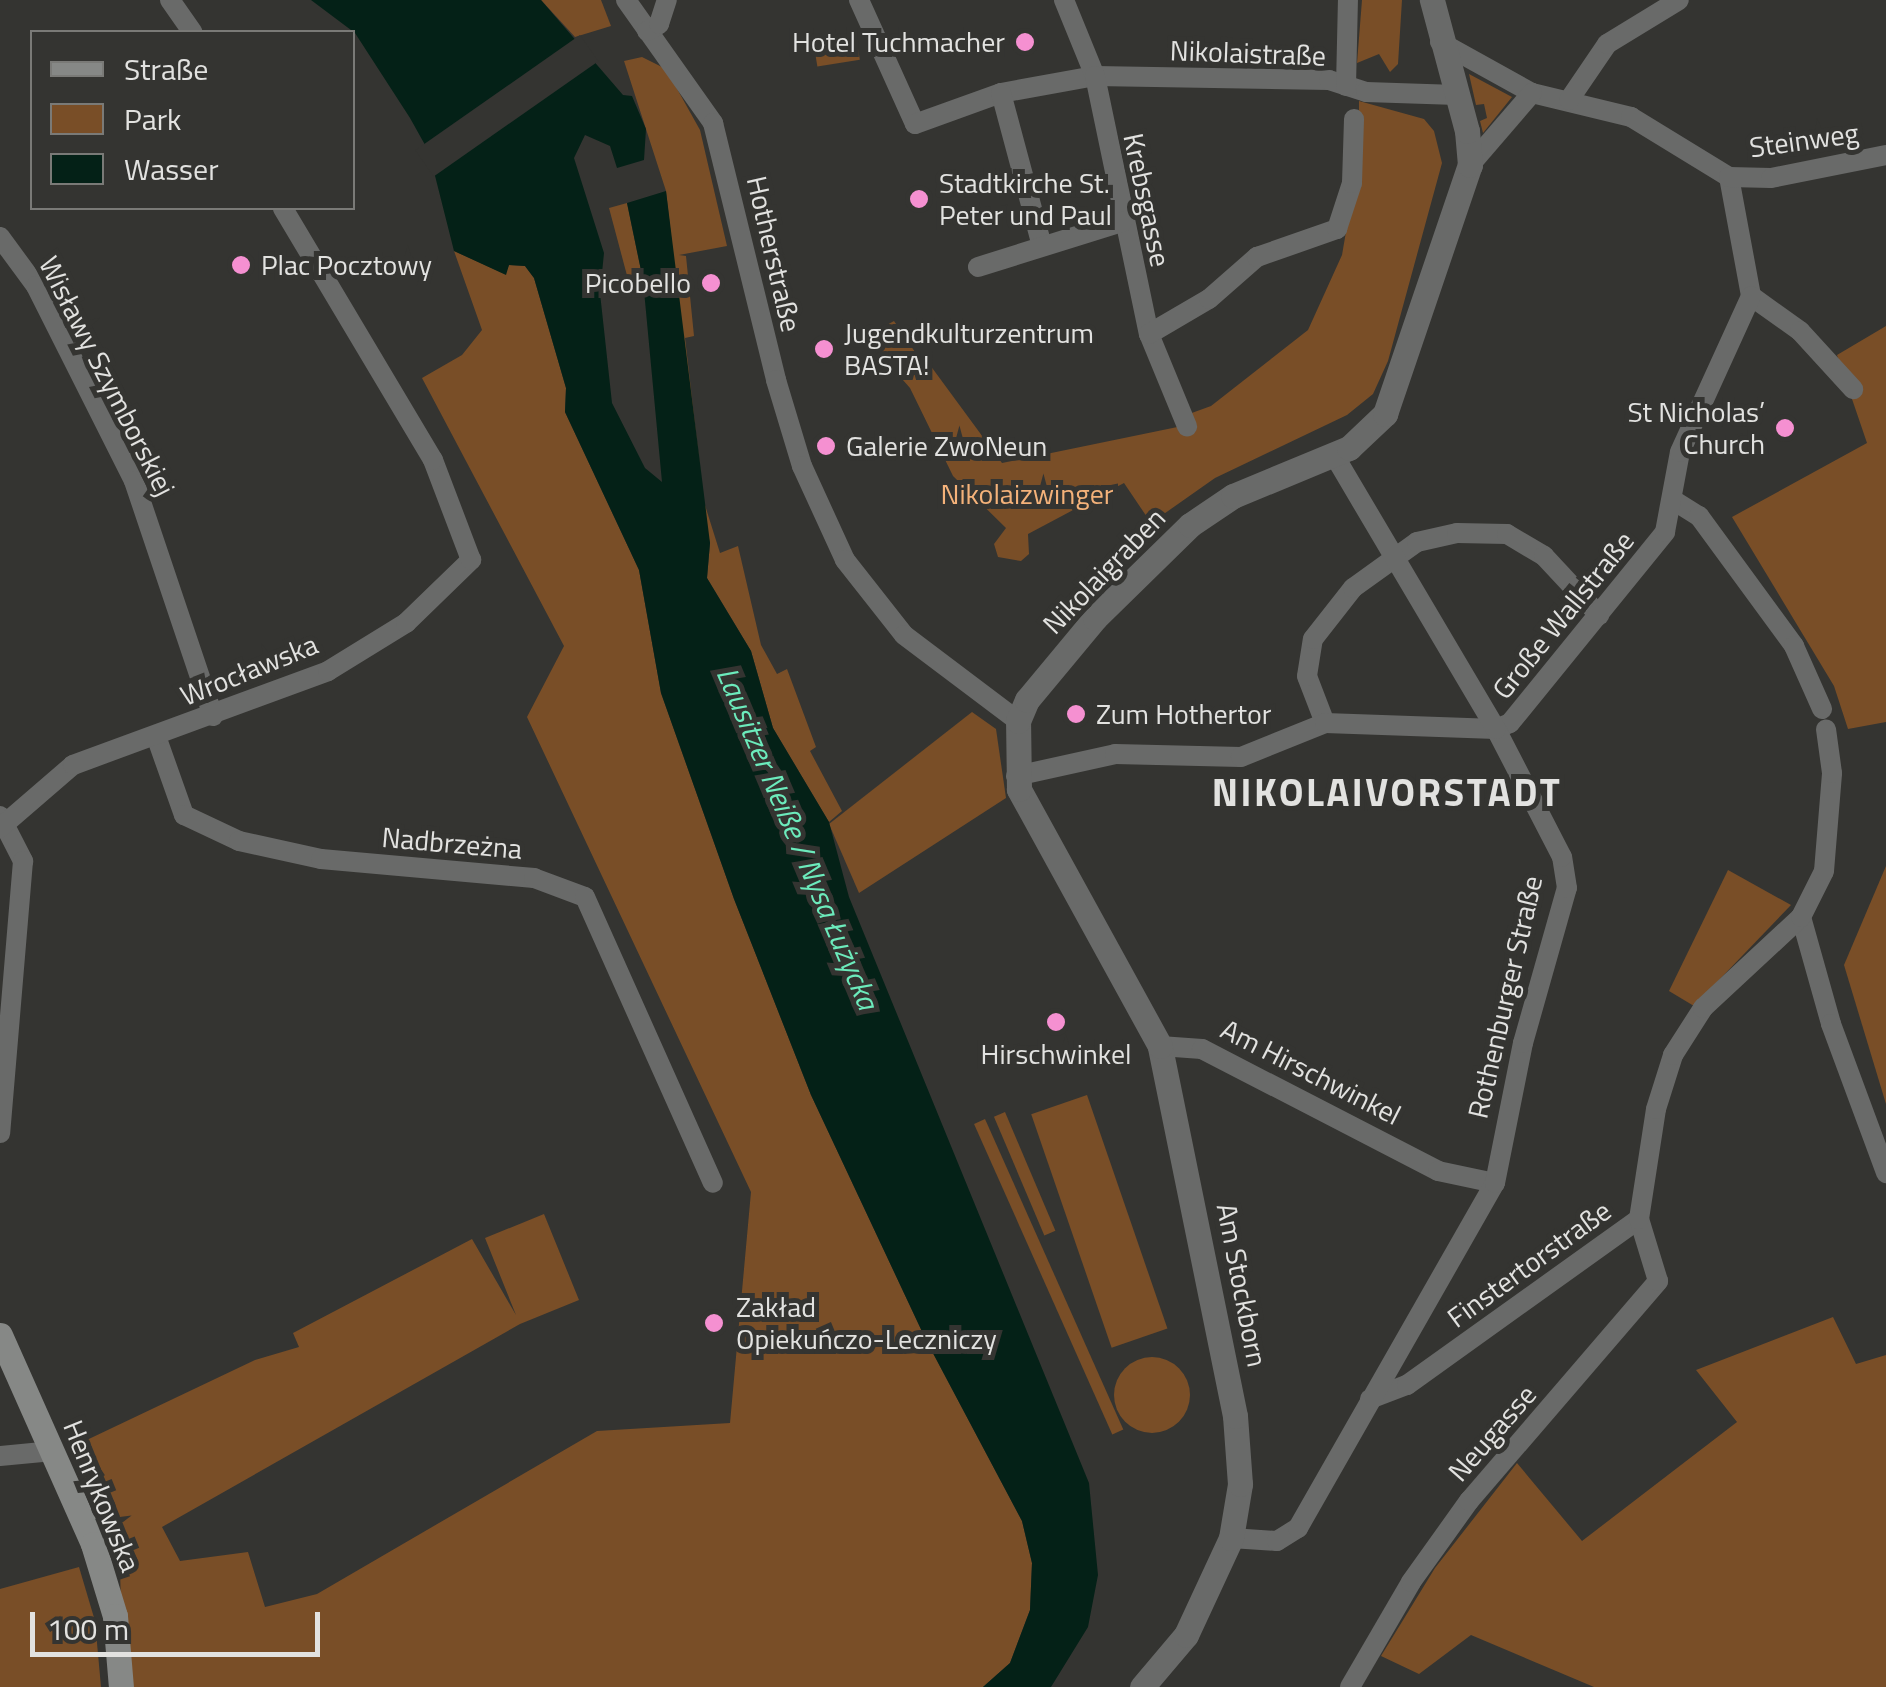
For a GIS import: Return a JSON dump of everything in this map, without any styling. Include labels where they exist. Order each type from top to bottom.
[{"type":"main road","name":"Henrykowska","points":[[0,1335],[52,1451],[116,1616],[122,1687]]},
{"type":"street","points":[[170,0],[191,30]]},
{"type":"street","name":"Hotherstraße","points":[[626,0],[712,123],[776,380],[802,466],[845,560],[904,635],[1018,722]]},
{"type":"street","points":[[647,30],[659,24],[667,0]]},
{"type":"street","name":"Nikolaistraße","points":[[859,0],[915,124],[1001,93],[1095,76],[1259,77],[1434,99],[1458,95]]},
{"type":"street","name":"Krebsgasse","points":[[1064,0],[1095,76],[1122,222],[1149,334],[1187,426]]},
{"type":"street","points":[[1348,0],[1349,90]]},
{"type":"street","name":"Nikolaigraben","points":[[1432,0],[1440,42],[1458,95],[1470,165]]},
{"type":"street","points":[[1569,100],[1607,44],[1679,0]]},
{"type":"street","points":[[1440,42],[1532,94],[1631,117],[1730,177],[1751,296],[1810,341],[1853,389]]},
{"type":"street","points":[[1001,93],[1042,246]]},
{"type":"street","name":"Nikolaigraben","points":[[1016,776],[1018,722],[1027,700],[1095,618],[1190,525],[1233,496],[1363,440],[1385,414],[1470,165],[1532,94]]},
{"type":"street","points":[[1149,334],[1209,299],[1257,257],[1337,228],[1352,182],[1354,119]]},
{"type":"street","name":"Steinweg","points":[[1730,177],[1771,178],[1886,155]]},
{"type":"street","name":"Wrocławska","points":[[2,822],[73,765],[328,671],[406,622],[470,560],[434,460],[284,210]]},
{"type":"street","points":[[978,267],[1122,222]]},
{"type":"street","name":"Wisławy Szymborskiej","points":[[0,236],[36,286],[134,481],[213,716]]},
{"type":"street","name":"Große Wallstraße","points":[[1016,776],[1115,754],[1242,757],[1325,723],[1496,730],[1530,702],[1655,549],[1673,500],[1680,452],[1751,296]]},
{"type":"street","name":"Rothenburger Straße","points":[[1334,455],[1496,730],[1562,857],[1567,888],[1523,1043],[1495,1183],[1370,1399]]},
{"type":"street","name":"Finstertorstraße","points":[[1370,1399],[1407,1385],[1640,1219],[1656,1109],[1672,1055],[1703,1008],[1801,917],[1824,871],[1832,772],[1824,719],[1794,646],[1698,516],[1673,500]]},
{"type":"street","points":[[1325,723],[1307,676],[1313,639],[1353,588],[1391,556],[1436,535],[1507,534],[1544,556],[1599,614]]},
{"type":"street","name":"Nadbrzeżna","points":[[156,736],[184,815],[239,841],[321,858],[534,878],[585,897],[713,1184]]},
{"type":"street","points":[[1016,776],[1058,871],[1160,1046]]},
{"type":"street","points":[[0,1133],[23,862],[2,822]]},
{"type":"street","points":[[1801,917],[1831,1024],[1886,1173]]},
{"type":"street","name":"Am Hirschwinkel","points":[[1160,1046],[1202,1048],[1438,1171],[1495,1183]]},
{"type":"street","name":"Am Stockborn","points":[[1160,1046],[1236,1416],[1240,1484],[1231,1538]]},
{"type":"street","name":"Neugasse","points":[[1350,1687],[1458,1516],[1658,1281],[1640,1219]]},
{"type":"street","points":[[1142,1687],[1186,1635],[1231,1538],[1277,1541],[1298,1528],[1370,1399]]},
{"type":"street","points":[[0,1456],[52,1451]]},
{"type":"green space","points":[[541,0],[601,0],[611,26],[575,37]]},
{"type":"green space","points":[[1362,0],[1402,0],[1398,64],[1390,72],[1379,54],[1357,63]]},
{"type":"green space","points":[[857,42],[860,60],[817,67],[815,49]]},
{"type":"green space","points":[[642,57],[666,69],[700,130],[727,246],[679,255],[686,256],[694,336],[685,338],[704,502],[720,553],[738,546],[761,645],[777,674],[787,669],[816,747],[810,751],[842,811],[829,822],[773,728],[751,651],[707,578],[710,543],[701,506],[666,191],[624,61]]},
{"type":"green space","points":[[1469,74],[1512,97],[1483,133],[1480,121],[1487,118],[1484,104],[1476,105]]},
{"type":"green space","name":"Nikolaizwinger","points":[[1359,101],[1424,119],[1434,131],[1442,163],[1388,361],[1373,394],[1347,415],[1215,478],[1151,523],[1124,483],[1028,534],[1029,554],[1021,561],[998,557],[994,544],[1006,528],[953,476],[910,388],[865,337],[894,321],[917,355],[908,362],[918,374],[930,365],[1002,463],[1192,424],[1189,414],[1211,406],[1308,330],[1342,255],[1359,156]]},
{"type":"green space","points":[[627,203],[643,280],[629,283],[609,208]]},
{"type":"green space","points":[[454,251],[505,274],[509,265],[525,266],[534,278],[566,388],[565,412],[639,570],[661,693],[734,899],[811,1095],[926,1340],[1022,1521],[1032,1563],[1030,1610],[1010,1663],[983,1687],[123,1687],[120,1568],[72,1447],[255,1360],[299,1347],[293,1333],[472,1239],[516,1315],[485,1238],[544,1214],[579,1300],[520,1324],[162,1527],[180,1561],[248,1552],[265,1607],[317,1594],[597,1431],[730,1423],[751,1192],[527,717],[564,646],[422,378],[462,355],[482,330]]},
{"type":"green space","points":[[1886,326],[1886,722],[1848,729],[1834,686],[1732,517],[1867,443],[1837,355]]},
{"type":"green space","points":[[972,712],[996,729],[1006,798],[859,893],[829,824]]},
{"type":"green space","points":[[1886,866],[1886,1104],[1844,965]]},
{"type":"green space","points":[[1728,870],[1791,905],[1694,1006],[1669,991]]},
{"type":"green space","points":[[1087,1095],[1167,1329],[1112,1348],[1031,1114]]},
{"type":"green space","points":[[1005,1112],[1055,1231],[1044,1235],[994,1117]]},
{"type":"green space","points":[[985,1119],[1123,1430],[1112,1434],[974,1124]]},
{"type":"green space","points":[[1833,1317],[1856,1364],[1886,1355],[1886,1687],[1594,1687],[1471,1635],[1419,1674],[1381,1656],[1435,1568],[1517,1463],[1582,1541],[1737,1422],[1696,1370]]},
{"type":"green space","points":[[1152,1357],[1179,1368],[1190,1395],[1179,1422],[1152,1433],[1125,1422],[1114,1395],[1125,1368]]},
{"type":"green space","points":[[79,1567],[95,1621],[101,1687],[0,1687],[0,1589]]},
{"type":"water","name":"Lausitzer Neiße / Nysa Łużycka","points":[[311,0],[541,0],[623,95],[632,96],[646,129],[644,160],[617,168],[610,146],[585,135],[574,158],[604,253],[600,293],[612,403],[645,468],[662,482],[643,280],[627,203],[666,191],[710,543],[707,578],[751,651],[773,728],[829,822],[849,897],[1089,1483],[1098,1575],[1088,1627],[1051,1687],[983,1687],[1010,1663],[1030,1610],[1032,1563],[1022,1521],[926,1340],[811,1095],[734,899],[661,693],[639,570],[565,412],[566,388],[534,278],[525,266],[509,265],[506,275],[454,251],[429,152],[355,30]]},
{"type":"pier","points":[[580,35],[598,61],[434,177],[415,150]]},
{"type":"place","name":"Hotel Tuchmacher","points":[[1025,42]]},
{"type":"place","name":"Stadtkirche St. Peter und Paul","points":[[919,199]]},
{"type":"place","name":"Plac Pocztowy","points":[[241,265]]},
{"type":"place","name":"Picobello","points":[[711,283]]},
{"type":"place","name":"Jugendkulturzentrum BASTA!","points":[[824,349]]},
{"type":"place","name":"St Nicholas’ Church","points":[[1785,428]]},
{"type":"place","name":"Galerie ZwoNeun","points":[[826,446]]},
{"type":"place","name":"Zum Hothertor","points":[[1076,714]]},
{"type":"place","name":"Hirschwinkel","points":[[1056,1022]]},
{"type":"place","name":"Zakład Opiekuńczo-Leczniczy","points":[[714,1323]]},
{"type":"district","name":"NIKOLAIVORSTADT","points":[[1387,793]]}]
